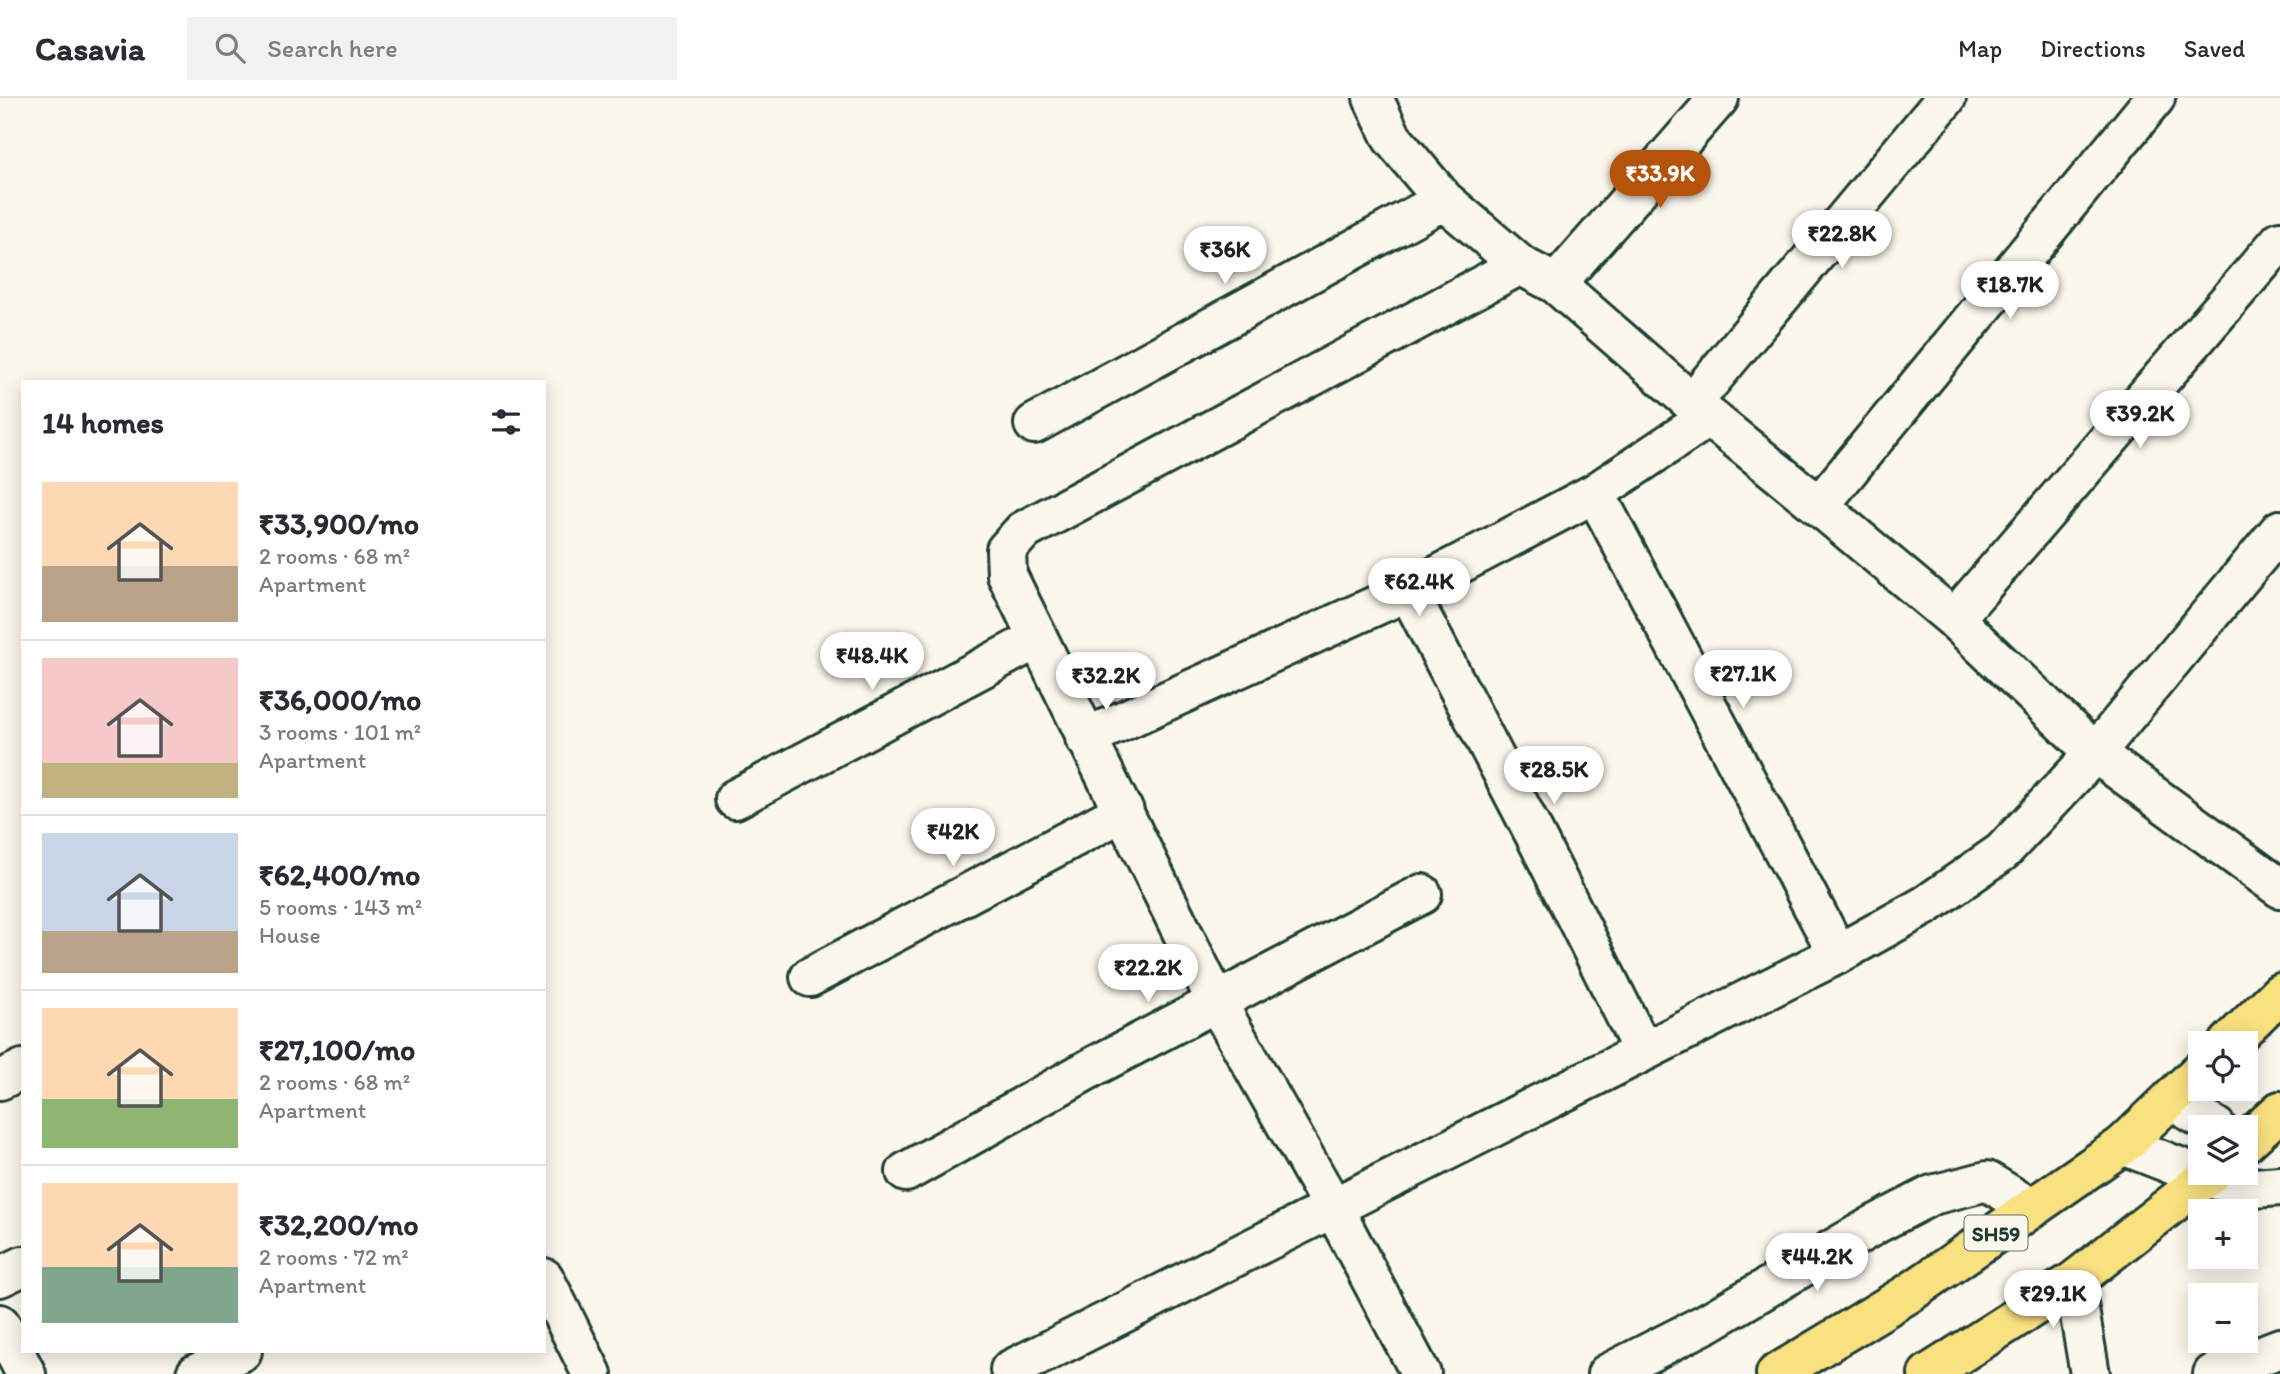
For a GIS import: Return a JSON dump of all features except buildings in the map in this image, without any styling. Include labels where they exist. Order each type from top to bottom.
[{"type":"highway","points":[[2241,1031],[2280,993]]},
{"type":"highway","name":"SH59","points":[[1776,1374],[1908,1294],[2123,1145],[2188,1083]]},
{"type":"highway","points":[[1928,1374],[2074,1281],[2197,1185]]},
{"type":"street","points":[[1373,98],[1392,138],[1444,200],[1520,264],[1556,284],[1701,410],[1954,619],[2095,753],[2280,888]]},
{"type":"street","points":[[1556,284],[1719,98]]},
{"type":"street","points":[[1085,738],[1408,591],[1595,493],[1701,410],[1946,98]]},
{"type":"street","points":[[1819,506],[2155,98]]},
{"type":"street","points":[[1034,424],[1444,200]]},
{"type":"street","points":[[1954,619],[2280,241]]},
{"type":"street","points":[[1421,1374],[1334,1209],[1216,1001],[1006,575],[1006,550],[1023,531],[1520,264]]},
{"type":"street","points":[[1595,493],[1838,954]]},
{"type":"street","points":[[1010,1370],[1838,954],[1926,905],[2002,852],[2095,753],[2280,530]]},
{"type":"street","points":[[1408,591],[1643,1051]]},
{"type":"street","points":[[735,799],[1037,639]]},
{"type":"street","points":[[810,977],[1124,811]]},
{"type":"street","points":[[906,1172],[1091,1068],[1422,894]]},
{"type":"street","points":[[0,1080],[21,1070]]},
{"type":"street","points":[[2171,1100],[2196,1115]]},
{"type":"street","points":[[2123,1145],[2188,1167]]},
{"type":"street","points":[[1607,1374],[1707,1323],[1876,1224],[1932,1195],[1987,1181],[2031,1208]]},
{"type":"street","points":[[2244,1185],[2254,1188],[2280,1186]]},
{"type":"street","points":[[0,1277],[21,1267]]},
{"type":"street","points":[[2074,1281],[2090,1374]]},
{"type":"street","points":[[546,1282],[592,1374]]},
{"type":"street","points":[[0,1324],[26,1374]]},
{"type":"street","points":[[2213,1374],[2280,1348]]},
{"type":"street","points":[[196,1374],[238,1353]]}]
